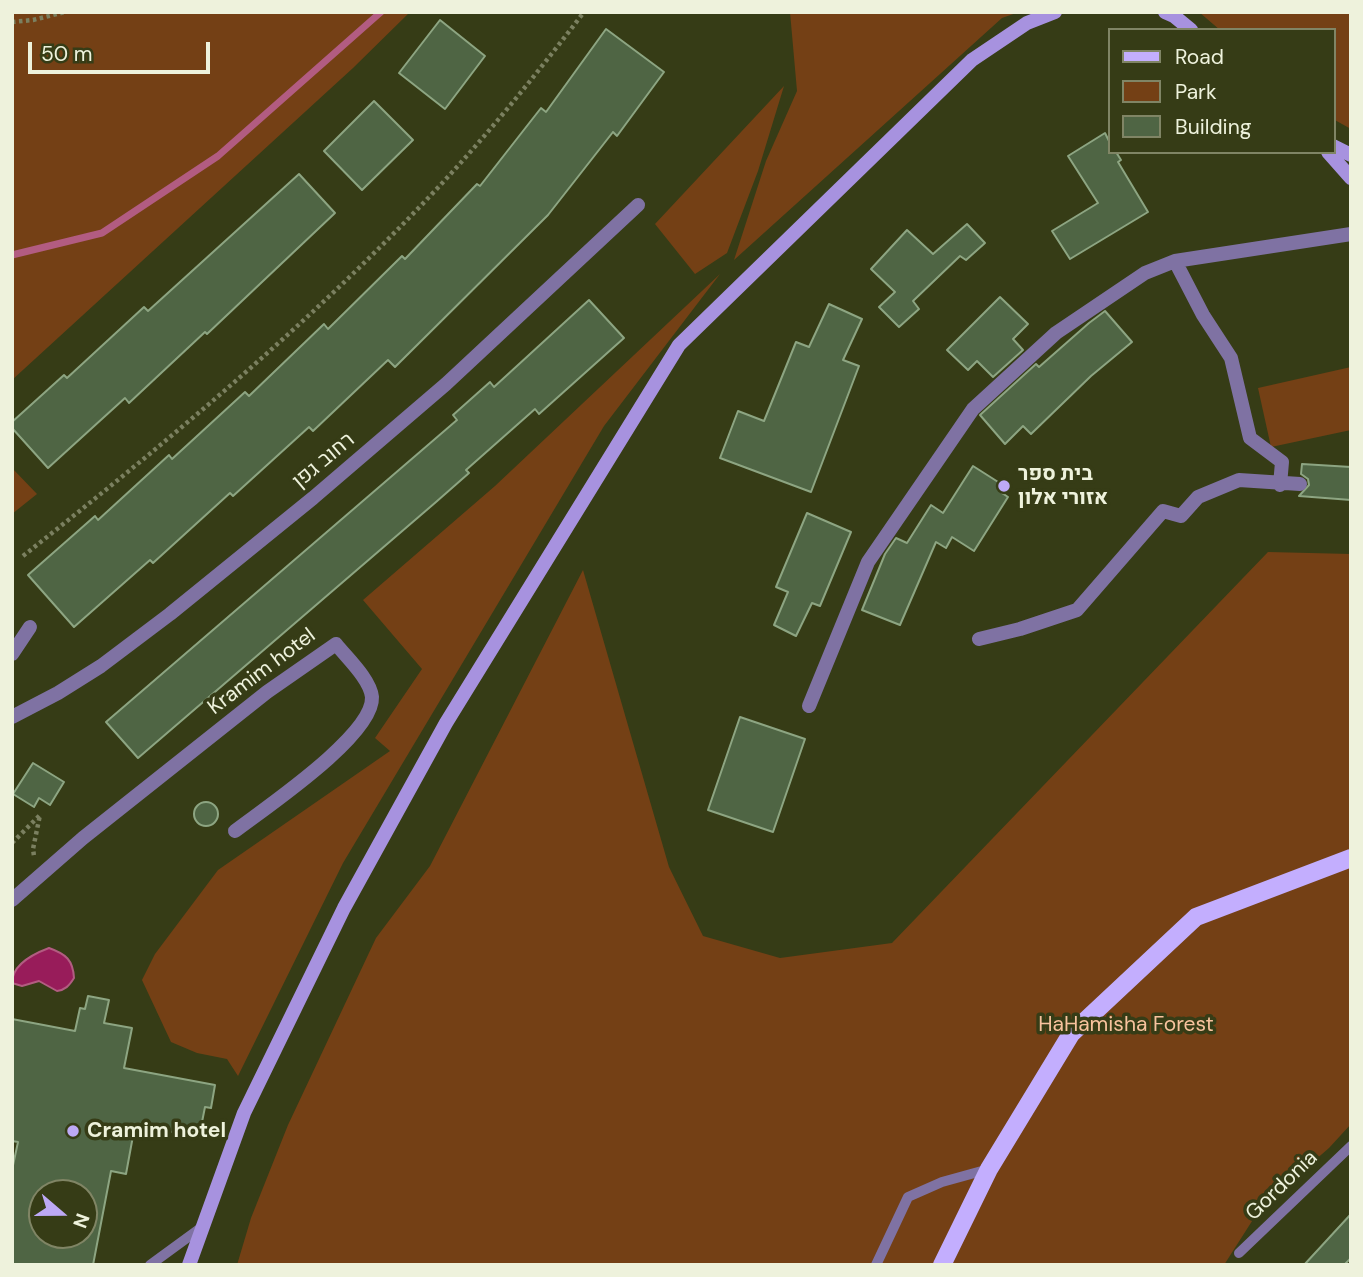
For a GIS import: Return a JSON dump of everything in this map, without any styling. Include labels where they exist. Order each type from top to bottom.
[{"type":"main road","points":[[189,1265],[244,1113],[344,908],[446,723],[679,345],[972,60],[1027,23],[1055,12]]},
{"type":"main road","points":[[1166,12],[1189,28]]},
{"type":"main road","points":[[1335,147],[1351,155]]},
{"type":"main road","points":[[1330,154],[1351,178]]},
{"type":"main road","points":[[942,1265],[989,1169],[1071,1034],[1196,917],[1351,858]]},
{"type":"street","name":"רחוב גפן","points":[[12,717],[101,666],[313,498],[446,384],[638,205]]},
{"type":"street","points":[[809,706],[868,562],[973,409],[1056,332],[1145,273],[1175,261],[1351,234]]},
{"type":"street","points":[[1175,261],[1203,315],[1231,358],[1250,438],[1282,463],[1280,485]]},
{"type":"street","points":[[979,639],[1077,610],[1163,511],[1181,516],[1198,497],[1239,480],[1280,485],[1300,484]]},
{"type":"street","points":[[12,654],[30,627]]},
{"type":"street","name":"Kramim hotel","points":[[12,900],[45,870],[244,710],[336,644],[370,689],[372,702],[368,715],[341,748],[235,831]]},
{"type":"lane","name":"Gordonia","points":[[1239,1252],[1351,1146]]},
{"type":"lane","points":[[876,1265],[908,1197],[942,1182],[989,1169]]},
{"type":"lane","points":[[150,1265],[202,1227]]},
{"type":"path","points":[[12,22],[65,12]]},
{"type":"path","points":[[23,556],[223,392],[377,250],[485,135],[537,74],[584,12]]},
{"type":"path","points":[[12,843],[40,815],[33,849],[34,857],[45,870]]},
{"type":"green space","points":[[12,12],[410,12],[353,68],[12,380]]},
{"type":"green space","points":[[790,12],[1019,12],[1002,18],[734,260],[766,161],[797,91]]},
{"type":"green space","points":[[1199,12],[1351,12],[1351,129],[1335,120],[1335,28],[1218,28]]},
{"type":"green space","points":[[784,86],[758,171],[727,253],[695,274],[655,224]]},
{"type":"green space","points":[[720,274],[604,426],[343,863],[238,1076],[227,1059],[197,1053],[171,1042],[142,980],[155,954],[218,870],[390,751],[375,738],[422,669],[363,600],[495,486]]},
{"type":"green space","points":[[1351,367],[1351,430],[1271,447],[1258,388]]},
{"type":"green space","points":[[12,468],[37,494],[12,514]]},
{"type":"green space","name":"HaHamisha Forest","points":[[1268,552],[1351,554],[1351,1124],[1329,1148],[1261,1207],[1224,1265],[237,1265],[251,1218],[288,1125],[376,938],[430,866],[583,570],[669,867],[703,936],[780,958],[892,943]]},
{"type":"shaded area","points":[[49,948],[64,955],[70,962],[74,978],[69,985],[57,991],[39,981],[22,986],[12,983],[19,966]]},
{"type":"building","points":[[440,20],[485,56],[445,109],[399,73]]},
{"type":"building","points":[[606,29],[664,72],[617,136],[613,132],[548,215],[395,367],[388,360],[313,431],[309,427],[233,496],[230,493],[153,563],[150,560],[74,627],[28,575],[95,516],[98,520],[169,455],[172,459],[245,392],[249,396],[324,324],[328,329],[402,256],[405,259],[477,184],[480,186],[541,108],[546,112]]},
{"type":"building","points":[[374,101],[413,140],[362,190],[324,151]]},
{"type":"building","points":[[1105,133],[1108,139],[1108,154],[1117,154],[1121,160],[1118,162],[1148,212],[1070,259],[1052,231],[1098,203],[1068,156]]},
{"type":"building","points":[[299,174],[335,213],[207,334],[205,332],[129,403],[125,398],[48,468],[12,428],[12,422],[64,375],[67,378],[144,307],[148,311]]},
{"type":"building","points":[[967,224],[985,243],[966,260],[960,256],[913,301],[919,309],[899,327],[879,307],[895,292],[871,269],[907,230],[933,254]]},
{"type":"building","points":[[1000,297],[1028,324],[1013,339],[1023,350],[993,377],[977,361],[968,370],[947,350]]},
{"type":"building","points":[[589,300],[624,338],[539,414],[535,409],[466,470],[469,473],[138,758],[106,722],[457,420],[453,415],[490,382],[494,387]]},
{"type":"building","points":[[829,304],[862,319],[843,360],[859,366],[811,492],[720,458],[738,411],[764,421],[796,342],[809,347]]},
{"type":"building","points":[[1105,311],[1132,342],[1091,376],[1031,434],[1023,426],[1005,444],[980,415],[1036,364],[1039,367]]},
{"type":"building","points":[[1302,464],[1351,467],[1351,500],[1299,496],[1309,485],[1308,479],[1301,474]]},
{"type":"building","points":[[973,466],[1006,487],[1002,493],[1008,497],[974,551],[952,537],[946,548],[936,542],[900,625],[862,610],[885,554],[896,538],[907,543],[931,505],[943,513]]},
{"type":"building","points":[[807,513],[851,532],[820,606],[812,603],[796,636],[774,625],[788,592],[776,587]]},
{"type":"building","points":[[740,717],[805,739],[773,832],[708,810]]},
{"type":"building","points":[[33,763],[64,782],[50,805],[39,798],[34,807],[13,794]]},
{"type":"building","points":[[206,802],[215,805],[218,814],[215,823],[206,826],[197,823],[194,814],[197,805]]},
{"type":"building","name":"Cramim hotel","points":[[88,996],[109,1000],[104,1023],[132,1028],[124,1068],[215,1085],[211,1108],[205,1107],[199,1137],[135,1125],[126,1174],[111,1171],[98,1239],[98,1179],[28,1179],[28,1249],[96,1249],[93,1265],[12,1265],[12,1170],[18,1142],[12,1141],[12,1019],[75,1031],[80,1008],[85,1009]]},
{"type":"building","points":[[1351,1214],[1351,1258],[1344,1265],[1304,1265]]},
{"type":"waterway","points":[[12,255],[102,233],[218,156],[381,12]]},
{"type":"place","name":"בית ספר אזורי אלון","points":[[1004,486]]},
{"type":"place","name":"Cramim hotel","points":[[73,1131]]}]
